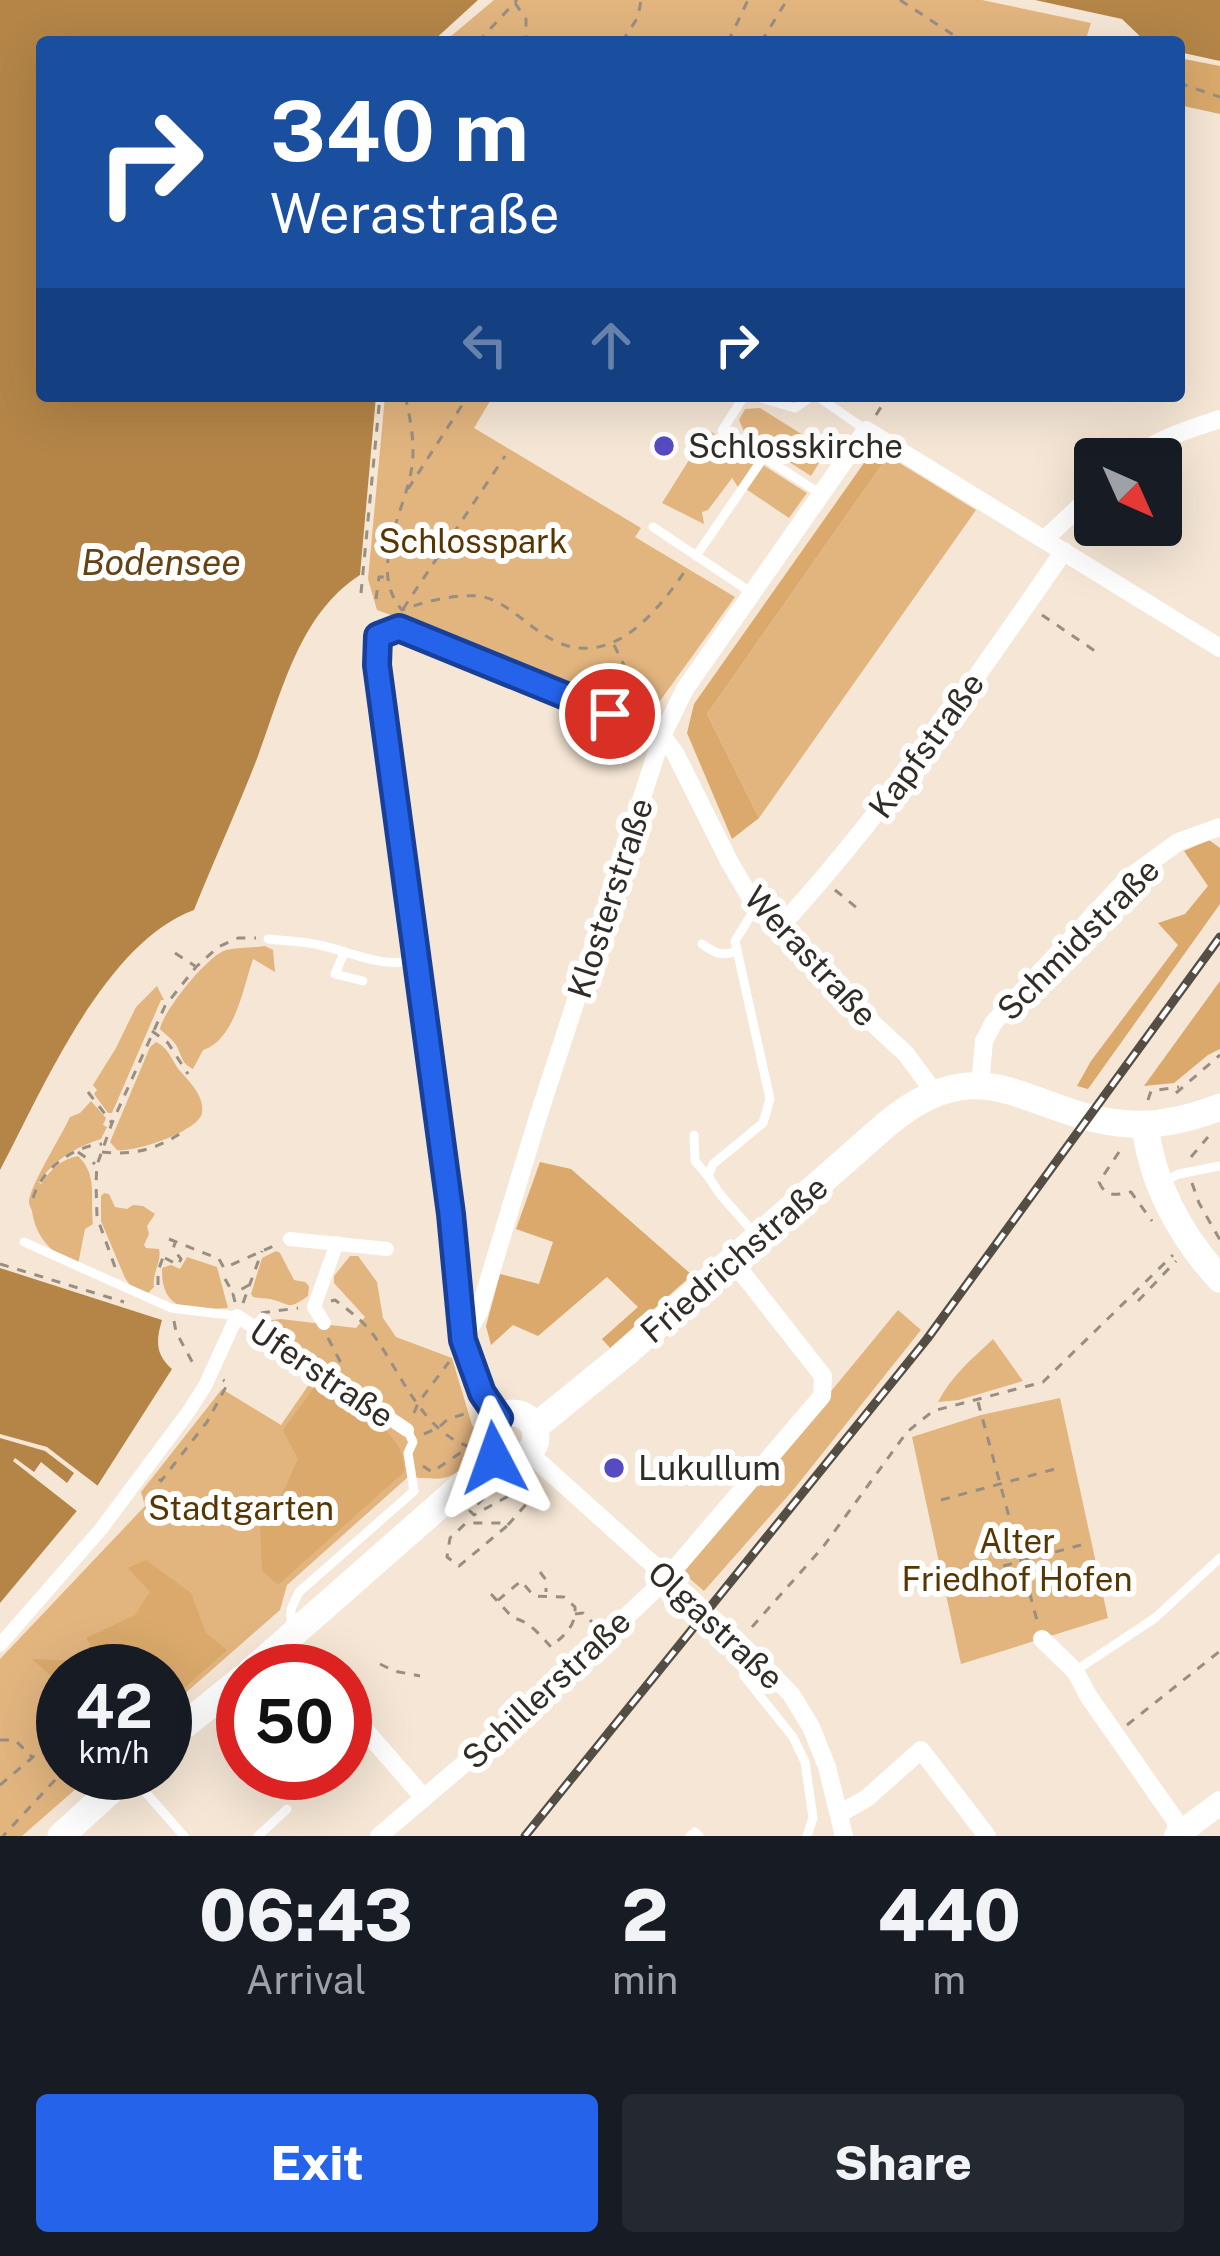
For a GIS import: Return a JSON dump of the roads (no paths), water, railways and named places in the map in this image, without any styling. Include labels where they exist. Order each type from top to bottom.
[{"type":"main road","points":[[934,1092],[980,1086],[1135,1125],[1182,1120],[1220,1108]]},
{"type":"main road","name":"Friedrichstraße","points":[[530,1458],[626,1353],[735,1264],[758,1237],[798,1209],[910,1106],[934,1092]]},
{"type":"main road","points":[[1135,1125],[1179,1171],[1180,1226],[1220,1279]]},
{"type":"main road","points":[[282,1644],[430,1495],[503,1464],[514,1459],[530,1458],[521,1414],[485,1415],[493,1448],[503,1464]]},
{"type":"main road","points":[[192,1719],[216,1700]]},
{"type":"main road","points":[[62,1836],[100,1800]]},
{"type":"street","points":[[1168,438],[1220,418]]},
{"type":"street","name":"Klosterstraße","points":[[463,1340],[479,1312],[658,730],[866,430]]},
{"type":"street","points":[[866,430],[1220,647]]},
{"type":"street","points":[[1046,538],[1074,512]]},
{"type":"street","name":"Kapfstraße","points":[[777,930],[823,880],[943,726],[1064,551]]},
{"type":"street","points":[[485,1415],[463,1340],[454,1240],[377,665],[378,636],[399,628],[658,730]]},
{"type":"street","name":"Werastraße","points":[[658,730],[675,753],[756,907],[806,962],[905,1054],[934,1092]]},
{"type":"street","name":"Schmidstraße","points":[[980,1086],[984,1041],[994,1022],[1126,880],[1178,842],[1220,827]]},
{"type":"street","points":[[290,1238],[387,1249]]},
{"type":"street","points":[[324,1323],[314,1306],[337,1243]]},
{"type":"street","name":"Schillerstraße","points":[[379,1836],[532,1706],[666,1579],[822,1396],[823,1376],[735,1264]]},
{"type":"street","name":"Uferstraße","points":[[237,1316],[261,1313]]},
{"type":"street","name":"Uferstraße","points":[[237,1316],[410,1436]]},
{"type":"street","name":"Uferstraße","points":[[0,1645],[101,1529],[177,1428],[205,1386],[237,1316]]},
{"type":"street","name":"Olgastraße","points":[[530,1458],[666,1579],[742,1637],[791,1694],[827,1767],[844,1836]]},
{"type":"street","points":[[289,1638],[294,1644]]},
{"type":"street","points":[[1042,1639],[1075,1671],[1088,1697],[1175,1820],[1178,1835],[1220,1803]]},
{"type":"street","points":[[372,1738],[424,1798]]},
{"type":"street","points":[[839,1814],[867,1798],[921,1750],[988,1836]]},
{"type":"lane","points":[[740,402],[722,431],[821,494]]},
{"type":"lane","points":[[774,402],[795,408],[804,402]]},
{"type":"lane","points":[[823,402],[866,430]]},
{"type":"lane","points":[[696,556],[764,458]]},
{"type":"lane","points":[[653,527],[752,593]]},
{"type":"lane","points":[[708,1176],[713,1164],[763,1123],[770,1099],[734,941],[756,907]]},
{"type":"lane","points":[[268,938],[320,945],[371,962],[417,960]]},
{"type":"lane","points":[[702,944],[718,954],[736,950]]},
{"type":"lane","points":[[344,953],[334,974],[363,981]]},
{"type":"lane","points":[[694,1135],[695,1161],[758,1237]]},
{"type":"lane","points":[[1179,1171],[1220,1166]]},
{"type":"lane","points":[[24,1242],[171,1308],[237,1316]]},
{"type":"lane","points":[[410,1436],[408,1453],[430,1495]]},
{"type":"lane","points":[[1075,1671],[1155,1618],[1220,1558]]},
{"type":"lane","points":[[742,1637],[744,1676],[793,1737],[805,1762],[813,1818],[807,1836]]},
{"type":"lane","points":[[153,1800],[184,1836]]},
{"type":"lane","points":[[258,1836],[287,1809]]},
{"type":"lane","points":[[690,1836],[695,1832],[699,1836]]},
{"type":"water","name":"Bodensee","points":[[0,0],[478,0],[439,36],[36,36],[36,402],[375,402],[360,575],[322,611],[295,656],[194,910],[162,927],[104,985],[57,1061],[0,1170]]},
{"type":"water","points":[[1035,0],[1220,0],[1220,61],[1185,53],[1185,36],[1140,36],[1122,19]]},
{"type":"water","points":[[0,1268],[162,1320],[158,1346],[172,1369],[96,1488],[0,1603]]},
{"type":"railway","points":[[525,1836],[927,1339],[1220,937]]},
{"type":"place","name":"Schlosskirche","points":[[664,446]]},
{"type":"place","name":"Lukullum","points":[[614,1468]]},
{"type":"park label","name":"Schlosspark","points":[[473,541]]},
{"type":"park label","name":"Stadtgarten","points":[[241,1508]]},
{"type":"park label","name":"Alter Friedhof Hofen","points":[[1017,1560]]}]
